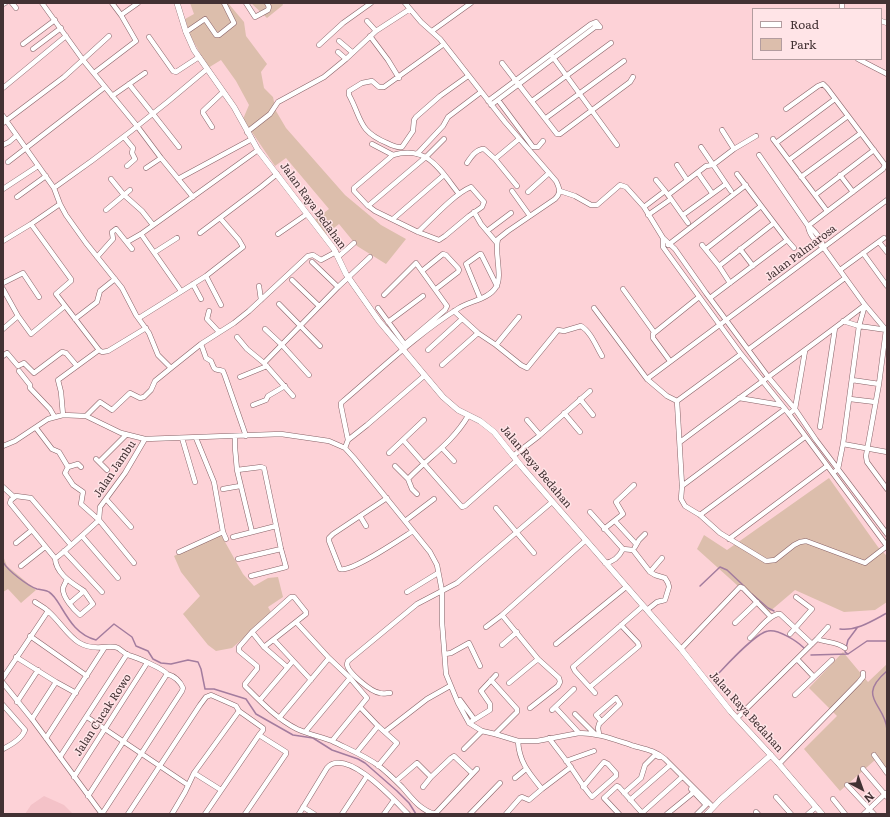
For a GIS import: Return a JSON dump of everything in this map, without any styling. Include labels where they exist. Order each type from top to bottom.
[{"type":"street","points":[[12,3],[16,8]]},
{"type":"street","points":[[42,3],[83,60],[193,197]]},
{"type":"street","points":[[94,74],[136,41],[121,15],[112,3]]},
{"type":"street","points":[[121,15],[138,3]]},
{"type":"street","name":"Jalan Raya Bedahan","points":[[177,3],[186,32],[199,57],[234,107],[258,150],[337,254],[348,278],[379,321],[405,347],[424,376],[443,397],[458,410],[480,421],[491,429],[516,461],[585,541],[681,649],[713,691],[822,814]]},
{"type":"street","points":[[186,32],[205,19],[216,35],[219,35],[234,23],[224,3]]},
{"type":"street","points":[[246,3],[255,17],[268,10],[269,7],[267,3]]},
{"type":"street","points":[[319,45],[343,23],[370,3]]},
{"type":"street","points":[[406,3],[410,10],[444,44],[519,139],[531,149]]},
{"type":"street","points":[[432,31],[471,3]]},
{"type":"street","points":[[248,132],[270,114],[278,102],[324,77],[376,31],[410,10]]},
{"type":"street","points":[[23,44],[55,20]]},
{"type":"street","points":[[367,21],[376,31]]},
{"type":"street","points":[[488,101],[595,26],[600,27],[596,22],[591,24],[552,56]]},
{"type":"street","points":[[33,48],[61,28]]},
{"type":"street","points":[[3,88],[66,36]]},
{"type":"street","points":[[4,122],[64,77],[109,36]]},
{"type":"street","points":[[370,36],[399,78]]},
{"type":"street","points":[[149,37],[173,71],[176,72],[199,57]]},
{"type":"street","points":[[339,42],[352,52]]},
{"type":"street","points":[[532,101],[611,43]]},
{"type":"street","points":[[444,44],[399,78],[382,88],[372,81],[362,83],[350,90],[348,93],[359,115],[361,123],[366,130],[372,136],[400,148],[413,132],[414,120],[416,117],[440,96],[468,76]]},
{"type":"street","points":[[338,52],[346,59]]},
{"type":"street","points":[[552,56],[617,145]]},
{"type":"street","points":[[860,60],[886,72]]},
{"type":"street","points":[[546,118],[579,92],[624,61]]},
{"type":"street","points":[[502,63],[557,134],[560,134],[630,82],[633,77]]},
{"type":"street","points":[[54,188],[124,137],[165,105],[207,69]]},
{"type":"street","points":[[112,96],[145,73]]},
{"type":"street","points":[[491,105],[517,82]]},
{"type":"street","points":[[130,84],[179,147]]},
{"type":"street","points":[[786,109],[821,84],[827,88],[885,167],[808,226]]},
{"type":"street","points":[[8,162],[105,87]]},
{"type":"street","points":[[212,127],[203,111],[223,92]]},
{"type":"street","points":[[417,154],[443,126],[448,117],[481,92]]},
{"type":"street","points":[[827,211],[774,141],[835,99]]},
{"type":"street","points":[[405,347],[465,304],[492,292],[497,286],[498,280],[497,243],[501,236],[555,199],[560,191],[556,181],[531,149],[498,100]]},
{"type":"street","points":[[3,116],[4,122],[54,188],[66,215],[122,288],[146,328],[158,355],[170,368]]},
{"type":"street","points":[[789,160],[848,116]]},
{"type":"street","points":[[722,130],[734,149]]},
{"type":"street","points":[[801,177],[861,133]]},
{"type":"street","points":[[3,145],[16,136]]},
{"type":"street","points":[[648,215],[668,195],[706,166],[713,165],[734,149],[756,136]]},
{"type":"street","points":[[124,137],[133,148],[132,153],[135,159],[127,166]]},
{"type":"street","points":[[178,179],[252,138]]},
{"type":"street","points":[[368,206],[444,139]]},
{"type":"street","points":[[495,159],[519,139]]},
{"type":"street","points":[[531,149],[538,147],[543,141]]},
{"type":"street","points":[[372,144],[393,155]]},
{"type":"street","points":[[701,146],[731,191]]},
{"type":"street","points":[[467,163],[472,156],[481,149],[484,149],[495,159],[517,186]]},
{"type":"street","points":[[127,242],[141,234],[258,150]]},
{"type":"street","points":[[815,195],[874,150]]},
{"type":"street","points":[[418,232],[459,194],[471,187],[484,202],[484,204],[441,239],[435,239],[418,232],[375,211],[356,194],[354,188],[393,155],[401,153],[426,156],[436,164],[459,194]]},
{"type":"street","points":[[759,155],[808,226],[812,228],[822,242],[823,247],[845,278],[865,305],[887,330],[866,456],[867,462],[887,489]]},
{"type":"street","points":[[146,168],[161,158]]},
{"type":"street","points":[[677,165],[687,180]]},
{"type":"street","points":[[3,189],[38,166]]},
{"type":"street","points":[[528,192],[549,173]]},
{"type":"street","points":[[698,173],[712,193]]},
{"type":"street","points":[[200,233],[277,174]]},
{"type":"street","points":[[738,174],[794,248]]},
{"type":"street","points":[[393,219],[444,175]]},
{"type":"street","points":[[840,175],[853,192]]},
{"type":"street","points":[[17,197],[46,176]]},
{"type":"street","points":[[111,179],[124,195],[142,211],[153,225]]},
{"type":"street","points":[[656,180],[688,223]]},
{"type":"street","points":[[683,215],[726,184]]},
{"type":"street","points":[[560,191],[575,196],[591,205],[597,205],[616,188],[623,185],[644,207],[663,238],[670,243],[769,378],[795,409],[816,440],[887,534]]},
{"type":"street","points":[[663,247],[746,185]]},
{"type":"street","points":[[106,210],[130,190]]},
{"type":"street","points":[[512,191],[530,216]]},
{"type":"street","points":[[644,207],[668,195]]},
{"type":"street","name":"Jalan Palmarosa","points":[[646,379],[887,200]]},
{"type":"street","points":[[3,241],[60,204]]},
{"type":"street","points":[[730,283],[704,247],[761,206]]},
{"type":"street","points":[[474,212],[497,243]]},
{"type":"street","points":[[487,231],[511,213]]},
{"type":"street","points":[[278,234],[307,214]]},
{"type":"street","points":[[139,318],[206,276],[243,247],[220,218]]},
{"type":"street","points":[[719,266],[774,223]]},
{"type":"street","points":[[31,224],[71,279],[71,281],[56,293],[99,350],[102,352],[108,351],[146,328]]},
{"type":"street","points":[[96,256],[113,239],[112,232],[114,229],[116,229],[132,249]]},
{"type":"street","points":[[141,234],[181,291]]},
{"type":"street","points":[[155,252],[177,238]]},
{"type":"street","points":[[663,238],[663,247],[699,297],[741,354],[789,414],[887,546],[865,563],[806,541],[794,545],[775,560],[766,561],[720,533],[700,515],[685,506],[681,499],[682,486],[677,401]]},
{"type":"street","points":[[840,270],[884,238]]},
{"type":"street","points":[[710,298],[787,240]]},
{"type":"street","points":[[879,242],[887,252]]},
{"type":"street","points":[[86,416],[100,402],[112,410],[130,393],[140,398],[144,397],[153,389],[155,381],[170,368],[201,344],[234,323],[308,256],[313,255],[320,260],[337,254],[354,243]]},
{"type":"street","points":[[740,249],[753,266]]},
{"type":"street","points":[[863,253],[887,286]]},
{"type":"street","points":[[422,271],[443,254],[446,255],[458,268],[458,272],[436,290]]},
{"type":"street","points":[[480,298],[466,264],[480,254],[497,286]]},
{"type":"street","points":[[240,377],[265,364],[319,306],[370,258]]},
{"type":"street","points":[[312,262],[338,287]]},
{"type":"street","points":[[348,440],[341,406],[342,404],[447,308],[416,263],[413,264],[384,295]]},
{"type":"street","points":[[3,283],[23,273],[39,297]]},
{"type":"street","points":[[206,276],[221,305]]},
{"type":"street","points":[[749,349],[845,278]]},
{"type":"street","points":[[75,319],[97,302],[100,291],[115,279]]},
{"type":"street","points":[[292,280],[319,306]]},
{"type":"street","points":[[193,284],[201,300]]},
{"type":"street","points":[[259,286],[261,300]]},
{"type":"street","points":[[3,289],[18,316],[31,334],[65,306]]},
{"type":"street","points":[[623,289],[654,332]]},
{"type":"street","points":[[388,322],[423,296]]},
{"type":"street","points":[[670,361],[653,338],[653,334],[699,297]]},
{"type":"street","points":[[279,304],[320,346]]},
{"type":"street","points":[[680,442],[739,398],[769,378],[865,305]]},
{"type":"street","points":[[833,473],[838,469],[843,444],[859,326],[865,305]]},
{"type":"street","points":[[378,308],[405,347]]},
{"type":"street","points":[[594,308],[646,379],[667,396],[677,401]]},
{"type":"street","points":[[209,311],[207,319],[219,332]]},
{"type":"street","points":[[454,311],[478,333],[526,368],[558,330],[564,331],[581,326],[585,328],[602,356]]},
{"type":"street","points":[[3,329],[18,316]]},
{"type":"street","points":[[496,345],[519,317]]},
{"type":"street","points":[[428,350],[462,319]]},
{"type":"street","points":[[843,321],[859,326],[887,330]]},
{"type":"street","points":[[820,427],[834,328]]},
{"type":"street","points":[[265,329],[310,375]]},
{"type":"street","points":[[442,365],[478,333]]},
{"type":"street","points":[[237,338],[247,349],[265,364],[293,396]]},
{"type":"street","points":[[201,344],[206,358],[211,361],[214,369],[223,371],[246,436]]},
{"type":"street","points":[[63,415],[61,392],[58,380],[99,350]]},
{"type":"street","points":[[789,414],[795,409],[805,351]]},
{"type":"street","points":[[3,356],[7,353],[18,366],[24,363],[34,373],[62,352],[66,353],[77,366]]},
{"type":"street","points":[[677,401],[741,354]]},
{"type":"street","points":[[18,371],[30,385],[30,388],[50,409],[54,416]]},
{"type":"street","points":[[345,448],[348,440],[424,376]]},
{"type":"street","points":[[852,380],[879,384]]},
{"type":"street","points":[[253,405],[266,400],[268,396],[284,386]]},
{"type":"street","points":[[512,456],[540,435],[590,391]]},
{"type":"street","points":[[739,398],[783,407]]},
{"type":"street","points":[[850,398],[875,402]]},
{"type":"street","points":[[580,399],[593,414]]},
{"type":"street","points":[[682,486],[783,407]]},
{"type":"street","points":[[564,413],[580,432]]},
{"type":"street","points":[[3,446],[15,441],[54,416],[63,415],[86,416],[126,435],[145,439],[281,434],[329,441],[345,448],[430,552],[437,565],[442,591],[442,622],[446,674],[450,686],[469,723],[482,732],[495,734],[518,741],[529,742],[579,733],[597,734],[660,754],[713,807]]},
{"type":"street","points":[[408,479],[456,434],[468,416]]},
{"type":"street","points":[[389,453],[424,420]]},
{"type":"street","points":[[527,420],[540,435]]},
{"type":"street","points":[[36,428],[52,449],[59,452],[68,467],[66,472],[67,476],[73,485],[83,492],[81,504],[99,520],[134,563]]},
{"type":"street","points":[[107,470],[98,460],[126,435]]},
{"type":"street","points":[[235,436],[240,486],[252,532]]},
{"type":"street","points":[[700,515],[805,437]]},
{"type":"street","points":[[182,438],[195,482]]},
{"type":"street","points":[[196,438],[214,482],[223,532],[226,539]]},
{"type":"street","name":"Jalan Jambu","points":[[99,520],[100,507],[125,473],[145,439]]},
{"type":"street","points":[[404,440],[424,465],[462,507],[516,461]]},
{"type":"street","points":[[843,444],[887,452]]},
{"type":"street","points":[[442,448],[454,461]]},
{"type":"street","points":[[68,467],[78,464],[81,467]]},
{"type":"street","points":[[395,466],[408,479],[416,494]]},
{"type":"street","points":[[729,539],[827,466]]},
{"type":"street","points":[[238,470],[261,467],[264,468],[286,567],[251,576]]},
{"type":"street","points":[[604,529],[623,513],[616,502],[634,485]]},
{"type":"street","points":[[223,489],[240,486]]},
{"type":"street","points":[[3,487],[12,498]]},
{"type":"street","points":[[12,498],[21,496],[33,500],[71,545]]},
{"type":"street","points":[[12,498],[10,503],[55,558],[56,566],[67,579],[84,591],[93,604],[82,615],[79,615],[70,603],[63,589],[67,579]]},
{"type":"street","points":[[387,498],[329,538],[340,569],[342,570],[356,565],[413,531]]},
{"type":"street","points":[[106,499],[131,527]]},
{"type":"street","points":[[405,521],[434,499]]},
{"type":"street","points":[[390,693],[380,693],[372,690],[348,669],[347,664],[417,604],[457,583],[552,502]]},
{"type":"street","points":[[496,508],[534,553]]},
{"type":"street","points":[[590,512],[623,550],[633,550]]},
{"type":"street","points":[[360,516],[366,526]]},
{"type":"street","points":[[55,558],[99,520]]},
{"type":"street","points":[[615,521],[636,544]]},
{"type":"street","points":[[233,537],[276,526]]},
{"type":"street","points":[[16,543],[32,530]]},
{"type":"street","points":[[179,552],[223,532]]},
{"type":"street","points":[[633,550],[645,534]]},
{"type":"street","points":[[82,536],[118,578]]},
{"type":"street","points":[[486,627],[502,615],[585,541]]},
{"type":"street","points":[[21,566],[45,547]]},
{"type":"street","points":[[238,559],[281,549]]},
{"type":"street","points":[[605,564],[617,558],[623,550]]},
{"type":"street","points":[[595,693],[575,671],[574,667],[621,625],[645,608],[665,600],[669,587],[665,578],[650,572],[633,550]]},
{"type":"street","points":[[64,551],[102,592]]},
{"type":"street","points":[[650,572],[662,558]]},
{"type":"street","points":[[407,592],[438,573]]},
{"type":"street","points":[[556,644],[626,587]]},
{"type":"street","points":[[681,649],[740,587],[743,588],[771,617]]},
{"type":"street","points":[[70,603],[84,591]]},
{"type":"street","points":[[264,647],[306,613],[294,597],[292,597],[252,632],[238,649],[257,666],[257,669],[245,686],[279,718],[298,729],[357,752],[378,766],[396,781],[425,811],[435,814],[477,769]]},
{"type":"street","points":[[790,634],[796,629],[812,609],[796,597]]},
{"type":"street","points":[[3,684],[32,719],[102,814],[183,688],[181,683],[176,678],[167,674],[165,671],[117,648],[87,647],[81,644],[63,629],[48,611],[35,602]]},
{"type":"street","points":[[735,623],[757,602]]},
{"type":"street","points":[[3,678],[16,656],[48,611]]},
{"type":"street","points":[[750,638],[771,617],[776,614],[780,614],[812,644]]},
{"type":"street","points":[[502,615],[538,659],[559,678],[560,682],[558,686],[530,708]]},
{"type":"street","points":[[296,622],[329,658],[350,678],[367,698],[332,741]]},
{"type":"street","points":[[590,687],[639,646],[621,625]]},
{"type":"street","points":[[737,718],[817,640],[828,627]]},
{"type":"street","points":[[252,632],[264,647],[287,667]]},
{"type":"street","points":[[502,645],[517,632]]},
{"type":"street","points":[[30,636],[87,676]]},
{"type":"street","points":[[274,640],[311,680]]},
{"type":"street","points":[[817,640],[835,642],[845,648]]},
{"type":"street","points":[[444,654],[452,653],[469,643],[480,666]]},
{"type":"street","points":[[46,738],[105,648]]},
{"type":"street","points":[[60,757],[87,718],[127,654]]},
{"type":"street","points":[[16,656],[76,693]]},
{"type":"street","points":[[279,718],[329,658]]},
{"type":"street","points":[[509,683],[538,659]]},
{"type":"street","points":[[797,659],[814,677]]},
{"type":"street","points":[[795,695],[832,660]]},
{"type":"street","points":[[260,700],[293,661]]},
{"type":"street","name":"Jalan Cucak Rowo","points":[[74,777],[147,663]]},
{"type":"street","points":[[17,702],[38,670]]},
{"type":"street","points":[[779,764],[859,682],[863,672]]},
{"type":"street","points":[[88,796],[167,674]]},
{"type":"street","points":[[469,723],[490,710],[490,704],[480,691],[496,675]]},
{"type":"street","points":[[305,732],[350,678]]},
{"type":"street","points":[[491,680],[517,709],[517,712],[495,734]]},
{"type":"street","points":[[32,719],[56,682]]},
{"type":"street","points":[[387,730],[427,699],[450,686]]},
{"type":"street","points":[[574,689],[554,709],[579,733]]},
{"type":"street","points":[[128,814],[200,705],[208,696],[211,695],[236,706],[238,711],[263,730],[206,814]]},
{"type":"street","points":[[597,734],[601,721],[620,704],[616,698],[596,715],[601,721]]},
{"type":"street","points":[[460,700],[474,719]]},
{"type":"street","points":[[3,705],[25,730],[23,735],[3,749]]},
{"type":"street","points":[[360,706],[378,726],[398,744],[378,766]]},
{"type":"street","points":[[172,814],[194,773],[238,711]]},
{"type":"street","points":[[574,714],[597,734]]},
{"type":"street","points":[[87,718],[188,785]]},
{"type":"street","points":[[357,752],[378,726]]},
{"type":"street","points":[[464,749],[482,732]]},
{"type":"street","points":[[245,814],[286,754],[286,752],[259,735]]},
{"type":"street","points":[[549,738],[571,767],[583,787],[592,797],[616,776],[616,773],[608,764],[604,762],[583,787]]},
{"type":"street","points":[[518,741],[519,753],[526,769],[542,789]]},
{"type":"street","points":[[566,762],[594,751]]},
{"type":"street","points":[[624,793],[641,778],[645,765],[655,755],[669,766],[707,805],[697,814]]},
{"type":"street","points":[[707,814],[771,755]]},
{"type":"street","points":[[874,755],[887,773]]},
{"type":"street","points":[[423,787],[450,758],[454,756],[472,773]]},
{"type":"street","points":[[299,814],[330,764],[334,763],[349,765],[357,768],[376,782],[408,814]]},
{"type":"street","points":[[396,781],[417,763],[431,777]]},
{"type":"street","points":[[630,800],[669,766]]},
{"type":"street","points":[[506,814],[520,798],[522,797],[529,800],[571,767]]},
{"type":"street","points":[[514,778],[526,769]]},
{"type":"street","points":[[863,769],[886,795],[864,814]]},
{"type":"street","points":[[194,773],[221,790]]},
{"type":"street","points":[[342,814],[367,776]]},
{"type":"street","points":[[619,814],[606,800],[605,796],[617,786],[643,814],[681,778]]},
{"type":"street","points":[[470,814],[500,783]]},
{"type":"street","points":[[847,785],[874,814]]},
{"type":"street","points":[[667,814],[694,792]]},
{"type":"street","points":[[776,798],[791,814]]},
{"type":"street","points":[[833,799],[846,814]]},
{"type":"street","points":[[384,814],[394,800]]},
{"type":"street","points":[[808,814],[816,807]]},
{"type":"street","points":[[303,808],[314,814]]},
{"type":"shaded area","points":[[44,796],[64,805],[73,814],[25,814],[31,805]]},
{"type":"green space","points":[[190,3],[228,3],[244,22],[246,36],[267,64],[261,72],[264,88],[273,97],[276,111],[286,128],[345,195],[381,225],[406,239],[386,264],[357,246],[339,224],[325,235],[313,221],[329,209],[286,158],[275,166],[243,119],[249,105],[236,81],[221,60],[208,68],[190,35],[185,19],[194,14]]},
{"type":"green space","points":[[251,3],[282,3],[283,5],[267,18]]},
{"type":"green space","points":[[829,478],[878,547],[887,556],[887,602],[875,610],[844,612],[795,590],[768,613],[697,549],[704,535],[727,550]]},
{"type":"green space","points":[[220,533],[243,574],[254,586],[268,578],[278,577],[283,597],[268,607],[272,614],[232,648],[216,651],[208,645],[183,614],[200,596],[181,572],[174,556]]},
{"type":"green space","points":[[3,556],[7,566],[36,590],[21,603],[8,589],[3,592]]},
{"type":"green space","points":[[843,652],[868,682],[887,664],[887,775],[875,760],[840,791],[804,749],[837,716],[809,688]]},
{"type":"waterway","points":[[3,562],[18,578],[37,589],[51,593],[71,623],[84,635],[96,640],[114,624],[132,637],[136,646],[148,651],[153,659],[161,663],[171,664],[188,660],[198,662],[205,689],[214,689],[246,699],[256,714],[293,735],[313,738],[332,750],[365,763],[397,791],[409,803],[416,814]]},
{"type":"waterway","points":[[700,586],[720,567],[727,570],[744,586]]},
{"type":"waterway","points":[[752,594],[768,608],[774,611]]},
{"type":"waterway","points":[[840,629],[858,627],[887,613]]},
{"type":"waterway","points":[[848,654],[845,652],[848,640],[857,628]]},
{"type":"waterway","points":[[715,677],[748,644],[762,633],[768,631],[782,634],[797,642],[804,648]]},
{"type":"waterway","points":[[811,655],[848,654],[867,641],[887,641]]},
{"type":"waterway","points":[[887,671],[878,680],[873,688],[873,695],[885,721],[887,730]]}]
